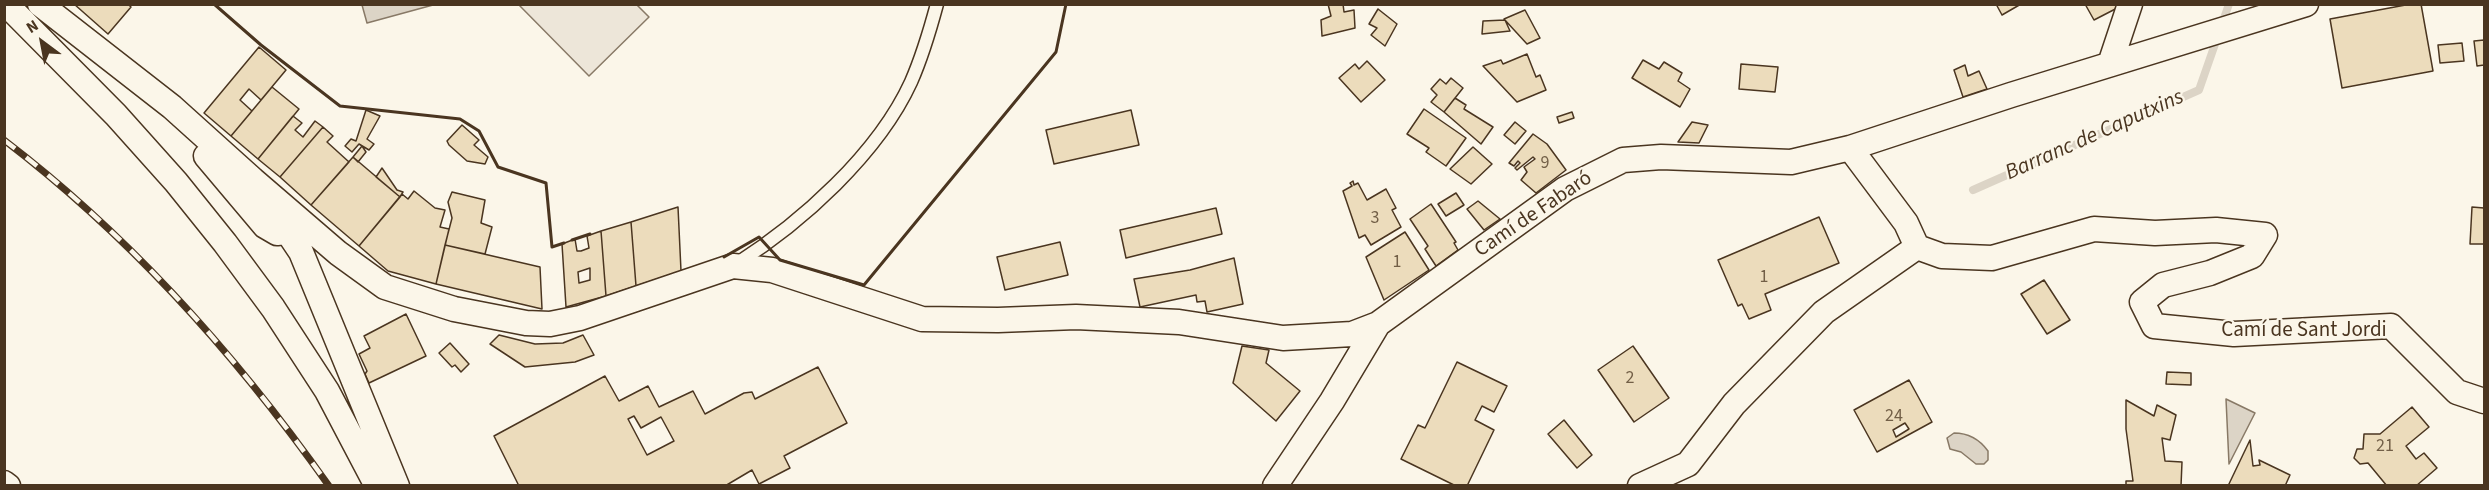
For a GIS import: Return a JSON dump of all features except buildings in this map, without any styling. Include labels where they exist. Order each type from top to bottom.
[{"type":"street","points":[[6,4],[116,115],[176,182],[225,243],[273,308],[327,391],[377,486]]},
{"type":"street","points":[[15,4],[37,15],[83,50],[194,143],[225,176],[264,226],[277,233],[288,231],[316,234]]},
{"type":"street","points":[[40,4],[172,107],[316,234],[385,287],[454,309],[526,323],[550,324],[580,318],[733,266],[772,270],[922,319],[1088,317],[1179,322],[1283,338],[1352,334],[1378,324]]},
{"type":"street","points":[[2110,64],[2130,4]]},
{"type":"street","name":"Camí de Fabaró","points":[[1378,324],[1565,189],[1623,160],[1661,157],[1791,162],[1850,148],[2110,64],[2306,4]]},
{"type":"street","points":[[1640,486],[1688,465],[1734,404],[1824,312],[1917,247],[1894,205],[1850,148]]},
{"type":"street","points":[[252,179],[301,252],[397,486]]},
{"type":"street","name":"Camí de Sant Jordi","points":[[1917,247],[1942,256],[1992,258],[2094,229],[2155,233],[2216,230],[2265,235],[2252,256],[2210,273],[2163,285],[2142,302],[2154,326],[2234,334],[2391,326],[2457,392],[2484,401]]},
{"type":"street","points":[[1275,486],[1332,401],[1378,324]]},
{"type":"lane","points":[[733,266],[766,245],[822,198],[890,118],[910,83],[938,4]]},
{"type":"shaded area","points":[[362,4],[433,5],[367,23]]},
{"type":"shaded area","points":[[519,5],[637,5],[649,17],[589,76]]},
{"type":"shaded area","points":[[2226,399],[2255,413],[2229,464]]},
{"type":"shaded area","points":[[1954,433],[1965,434],[1978,440],[1988,451],[1988,460],[1984,464],[1976,464],[1961,452],[1950,449],[1947,438]]},
{"type":"waterway","name":"Barranc de Caputxins","points":[[1973,190],[2199,90],[2229,4]]},
{"type":"railway","points":[[4,140],[51,177],[95,217],[180,301],[257,391],[329,486]]},
{"type":"wall","points":[[214,4],[261,45],[340,106],[460,119],[479,131],[498,167],[546,183],[552,247],[564,243]]},
{"type":"wall","points":[[724,257],[759,237],[780,260],[864,285],[1056,52],[1066,4]]},
{"type":"wall","points":[[572,240],[590,234]]}]
